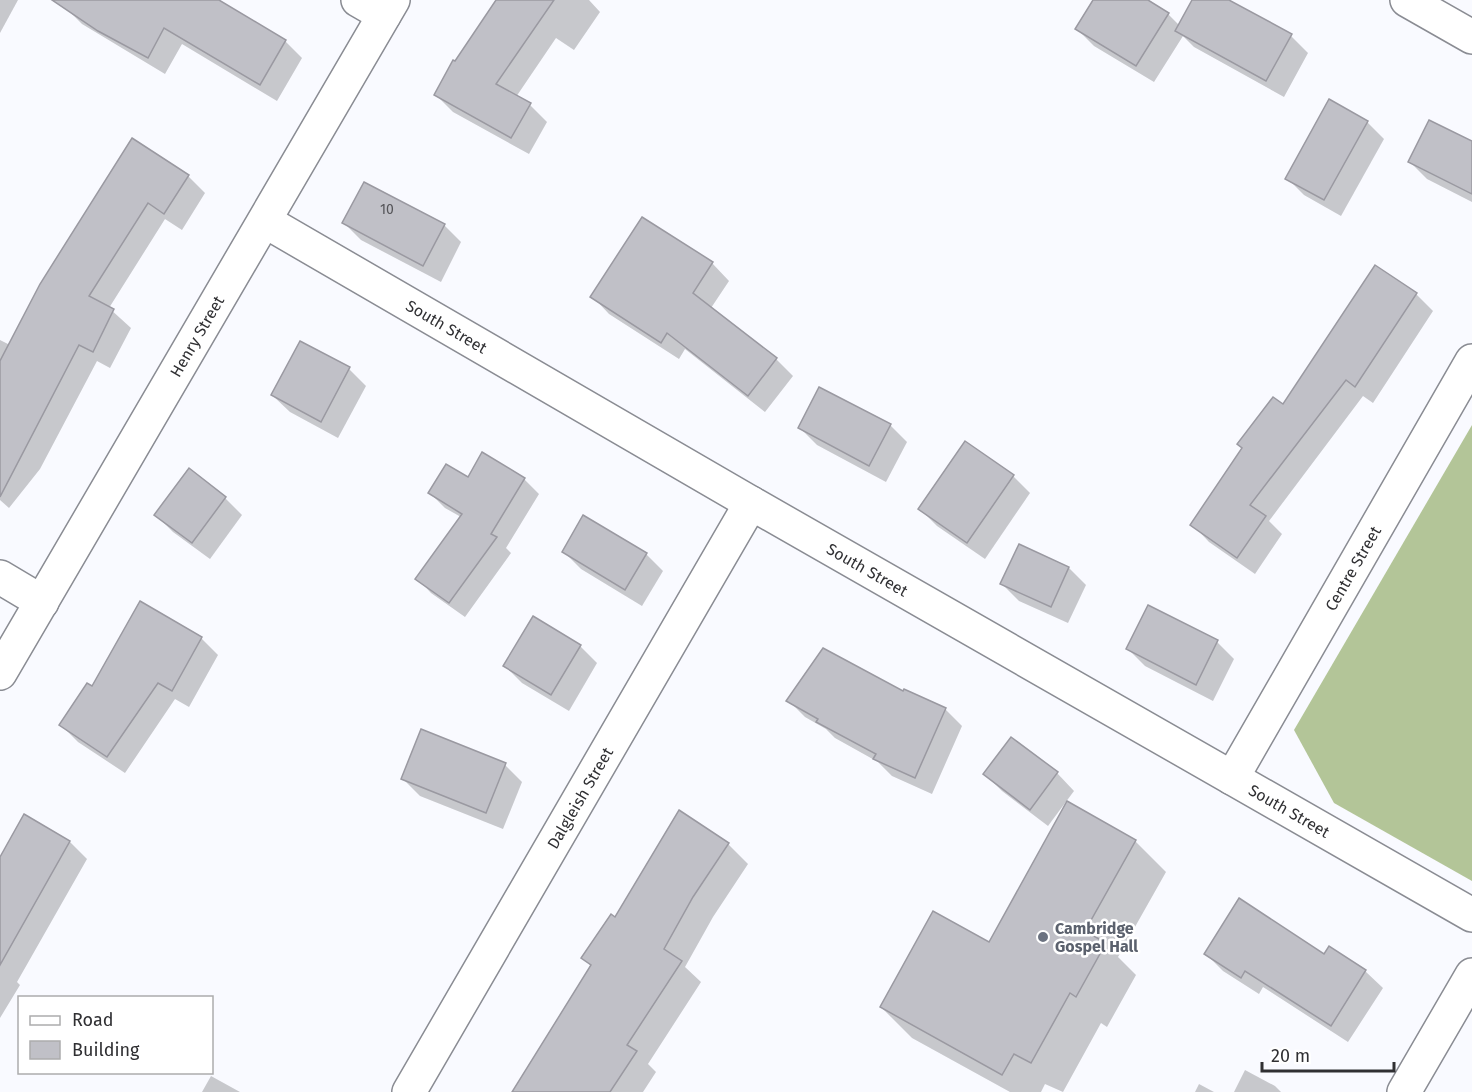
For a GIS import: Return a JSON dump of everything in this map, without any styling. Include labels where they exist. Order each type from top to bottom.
[{"type":"street","points":[[1407,0],[1472,37]]},
{"type":"street","name":"Henry Street","points":[[0,673],[265,221],[378,5]]},
{"type":"street","name":"South Street","points":[[265,221],[751,503],[1472,915]]},
{"type":"street","name":"Centre Street","points":[[1232,778],[1472,361]]},
{"type":"street","name":"Dalgleish Street","points":[[409,1092],[751,503]]},
{"type":"street","points":[[0,577],[42,602]]},
{"type":"street","points":[[1404,1092],[1472,975]]},
{"type":"green space","points":[[1472,425],[1472,881],[1334,803],[1294,730]]},
{"type":"building","points":[[52,0],[219,0],[286,40],[260,85],[164,28],[148,58],[98,31]]},
{"type":"building","points":[[496,0],[554,0],[496,84],[531,103],[511,138],[434,95],[453,60],[455,61]]},
{"type":"building","points":[[1093,0],[1148,0],[1169,13],[1136,66],[1075,29]]},
{"type":"building","points":[[1192,0],[1229,0],[1292,34],[1266,81],[1175,31]]},
{"type":"building","points":[[1329,99],[1368,121],[1324,200],[1285,179]]},
{"type":"building","points":[[1429,120],[1472,141],[1472,194],[1408,162]]},
{"type":"building","points":[[132,138],[189,175],[164,214],[148,203],[89,296],[114,309],[93,352],[79,345],[0,497],[0,361],[40,284]]},
{"type":"building","points":[[364,182],[445,224],[423,266],[342,223]]},
{"type":"building","points":[[642,217],[713,262],[693,293],[777,358],[748,396],[667,333],[661,343],[590,297]]},
{"type":"building","points":[[1375,265],[1417,293],[1355,387],[1346,380],[1250,505],[1266,516],[1237,558],[1190,525],[1242,448],[1237,444],[1273,397],[1283,404]]},
{"type":"building","points":[[300,341],[350,367],[321,422],[271,395]]},
{"type":"building","points":[[819,387],[891,424],[869,466],[798,428]]},
{"type":"building","points":[[965,441],[1014,475],[967,543],[918,509]]},
{"type":"building","points":[[482,452],[525,478],[491,534],[497,537],[449,603],[415,579],[462,514],[428,493],[446,464],[468,477]]},
{"type":"building","points":[[189,468],[226,497],[192,543],[154,515]]},
{"type":"building","points":[[583,515],[647,553],[625,590],[562,552]]},
{"type":"building","points":[[1019,544],[1069,567],[1051,607],[1000,584]]},
{"type":"building","points":[[140,601],[202,637],[172,691],[158,683],[107,757],[59,725],[87,683],[92,686]]},
{"type":"building","points":[[1148,605],[1218,640],[1196,685],[1126,649]]},
{"type":"building","points":[[533,616],[581,645],[551,695],[503,666]]},
{"type":"building","points":[[823,648],[903,691],[904,689],[946,708],[915,778],[873,759],[876,754],[816,722],[818,719],[786,701]]},
{"type":"building","points":[[421,729],[506,763],[486,813],[401,779]]},
{"type":"building","points":[[1011,737],[1058,772],[1030,810],[983,774]]},
{"type":"building","name":"Cambridge Gospel Hall","points":[[1067,801],[1136,840],[1085,931],[1106,943],[1076,997],[1070,993],[1031,1063],[1014,1054],[1002,1075],[880,1007],[933,911],[989,942]]},
{"type":"building","points":[[679,810],[729,843],[693,897],[664,949],[682,961],[627,1045],[637,1051],[610,1092],[512,1092],[591,965],[581,958],[611,914],[615,917]]},
{"type":"building","points":[[24,814],[70,841],[0,965],[0,857]]},
{"type":"building","points":[[1239,898],[1324,954],[1329,946],[1366,970],[1331,1026],[1245,971],[1241,978],[1204,954]]},
{"type":"place","name":"Cambridge Gospel Hall","points":[[1043,937]]}]
